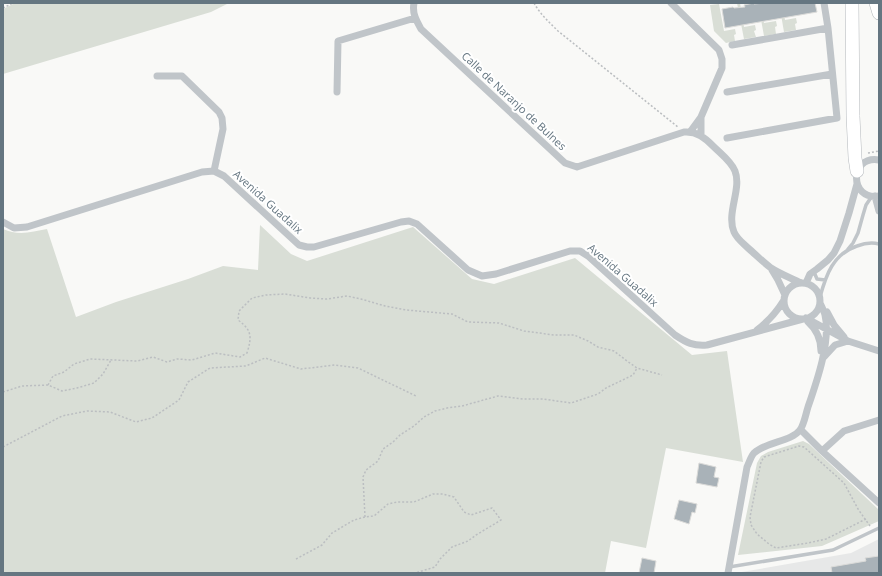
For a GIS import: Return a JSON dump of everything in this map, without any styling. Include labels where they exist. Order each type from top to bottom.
[{"type":"highway","points":[[852,3],[853,116],[857,171]]},
{"type":"highway","points":[[876,3],[879,13]]},
{"type":"street","points":[[337,92],[338,41],[414,18],[414,3]]},
{"type":"street","points":[[671,3],[719,50],[722,59],[722,68],[700,117],[687,132]]},
{"type":"street","points":[[727,138],[837,118],[824,3]]},
{"type":"street","name":"Calle de Naranjo de Bulnes","points":[[414,18],[421,29],[565,163],[577,167],[687,132]]},
{"type":"street","points":[[732,45],[828,28]]},
{"type":"street","points":[[728,92],[832,74]]},
{"type":"street","points":[[3,222],[14,228],[27,227],[202,172],[214,171],[223,129],[222,118],[219,112],[182,76],[157,76]]},
{"type":"street","points":[[700,117],[701,136]]},
{"type":"street","points":[[687,132],[696,133],[706,139],[730,163],[735,172],[736,183],[732,224],[733,231],[737,237],[770,268],[782,275],[811,285],[815,288],[818,292],[824,314],[826,329],[825,350],[801,430],[793,436],[764,446],[754,454],[747,467],[729,570]]},
{"type":"street","points":[[784,297],[787,290],[791,286],[803,283],[810,274],[828,260],[834,253],[840,241],[849,213],[857,184],[857,171],[861,165],[867,161],[874,159],[879,160]]},
{"type":"street","name":"Avenida Guadalix","points":[[214,171],[224,176],[299,245],[307,247],[314,247],[409,221],[417,224],[468,270],[482,276],[496,274],[570,251],[580,251],[588,256],[674,336],[695,346],[707,345],[805,319]]},
{"type":"street","points":[[857,184],[863,193],[875,196],[879,211]]},
{"type":"street","points":[[803,283],[810,271],[824,259],[830,250],[849,213]]},
{"type":"street","points":[[770,268],[778,280],[785,305],[790,314],[797,318],[805,319],[848,341],[879,351]]},
{"type":"street","name":"Avenida Guadalix","points":[[753,332],[775,314],[784,297]]},
{"type":"street","points":[[805,319],[815,313],[820,300]]},
{"type":"street","points":[[820,300],[834,325],[848,341]]},
{"type":"street","points":[[805,319],[818,334],[821,343],[822,359]]},
{"type":"street","points":[[822,359],[835,345],[848,341]]},
{"type":"street","points":[[822,451],[844,431],[879,420]]},
{"type":"street","points":[[801,430],[879,503]]},
{"type":"lane","points":[[846,252],[858,233],[866,205],[875,196]]},
{"type":"lane","points":[[820,300],[824,280],[839,256],[854,247],[865,243],[879,244]]},
{"type":"lane","points":[[814,272],[817,279],[824,280]]},
{"type":"lane","points":[[729,570],[833,550],[879,528]]},
{"type":"path","points":[[3,8],[13,3]]},
{"type":"path","points":[[534,3],[548,22],[558,31],[574,42],[687,132]]},
{"type":"path","points":[[48,385],[53,376],[64,372],[74,364],[90,359],[137,361],[153,357],[167,362],[177,359],[192,360],[215,353],[240,357],[247,353],[250,343],[249,332],[238,320],[239,311],[252,298],[266,295],[285,294],[327,299],[347,296],[406,310],[452,314],[468,322],[499,323],[524,331],[554,336],[574,335],[598,347],[614,351],[637,368],[662,375]]},
{"type":"path","points":[[3,446],[62,416],[87,411],[110,412],[136,422],[152,418],[179,400],[188,382],[210,368],[246,366],[265,358],[301,369],[335,365],[358,368],[416,396]]},
{"type":"path","points":[[3,392],[22,386],[48,385],[62,392],[94,383],[103,374],[111,360]]},
{"type":"path","points":[[365,517],[363,477],[366,470],[378,461],[383,449],[434,411],[462,406],[498,396],[524,399],[543,399],[571,403],[598,394],[606,388],[633,375],[637,368]]},
{"type":"path","points":[[866,519],[826,539],[776,548],[769,544],[757,534],[751,525],[750,517],[764,457],[799,446],[804,447],[844,483],[858,509],[866,519],[874,531]]},
{"type":"path","points":[[296,559],[322,544],[332,533],[354,520],[374,516],[388,504],[397,502],[414,502],[433,494],[454,496],[464,512],[471,515],[492,508],[501,520],[468,541],[452,547],[440,559],[435,567],[414,573]]},
{"type":"shaded area","points":[[15,3],[229,3],[211,12],[3,74],[3,9]]},
{"type":"shaded area","points":[[737,3],[740,3],[744,27],[755,25],[756,30],[754,31],[756,37],[744,39]]},
{"type":"shaded area","points":[[758,3],[761,3],[764,23],[776,21],[776,34],[764,36]]},
{"type":"shaded area","points":[[779,3],[782,3],[785,20],[796,18],[796,30],[784,32]]},
{"type":"shaded area","points":[[719,4],[724,31],[735,29],[735,41],[726,43],[714,31],[710,5]]},
{"type":"shaded area","points":[[260,225],[291,254],[307,261],[413,227],[472,279],[494,284],[575,258],[692,355],[727,351],[743,462],[666,448],[646,548],[611,541],[605,573],[3,573],[3,229],[20,233],[47,229],[76,317],[223,266],[258,270]]},
{"type":"shaded area","points":[[803,441],[809,444],[879,510],[879,521],[822,546],[738,555],[757,463],[761,456],[768,452]]},
{"type":"shaded area","points":[[879,539],[879,573],[736,573],[851,553]]},
{"type":"building","points":[[754,3],[815,3],[817,12],[725,28],[722,9],[745,7],[744,5]]},
{"type":"building","points":[[699,463],[716,467],[714,477],[719,478],[717,487],[696,483]]},
{"type":"building","points":[[679,500],[697,504],[695,513],[692,512],[689,524],[674,519]]},
{"type":"building","points":[[879,556],[879,573],[832,573],[831,567],[866,561],[865,558]]},
{"type":"building","points":[[642,558],[656,561],[654,573],[639,573]]}]
